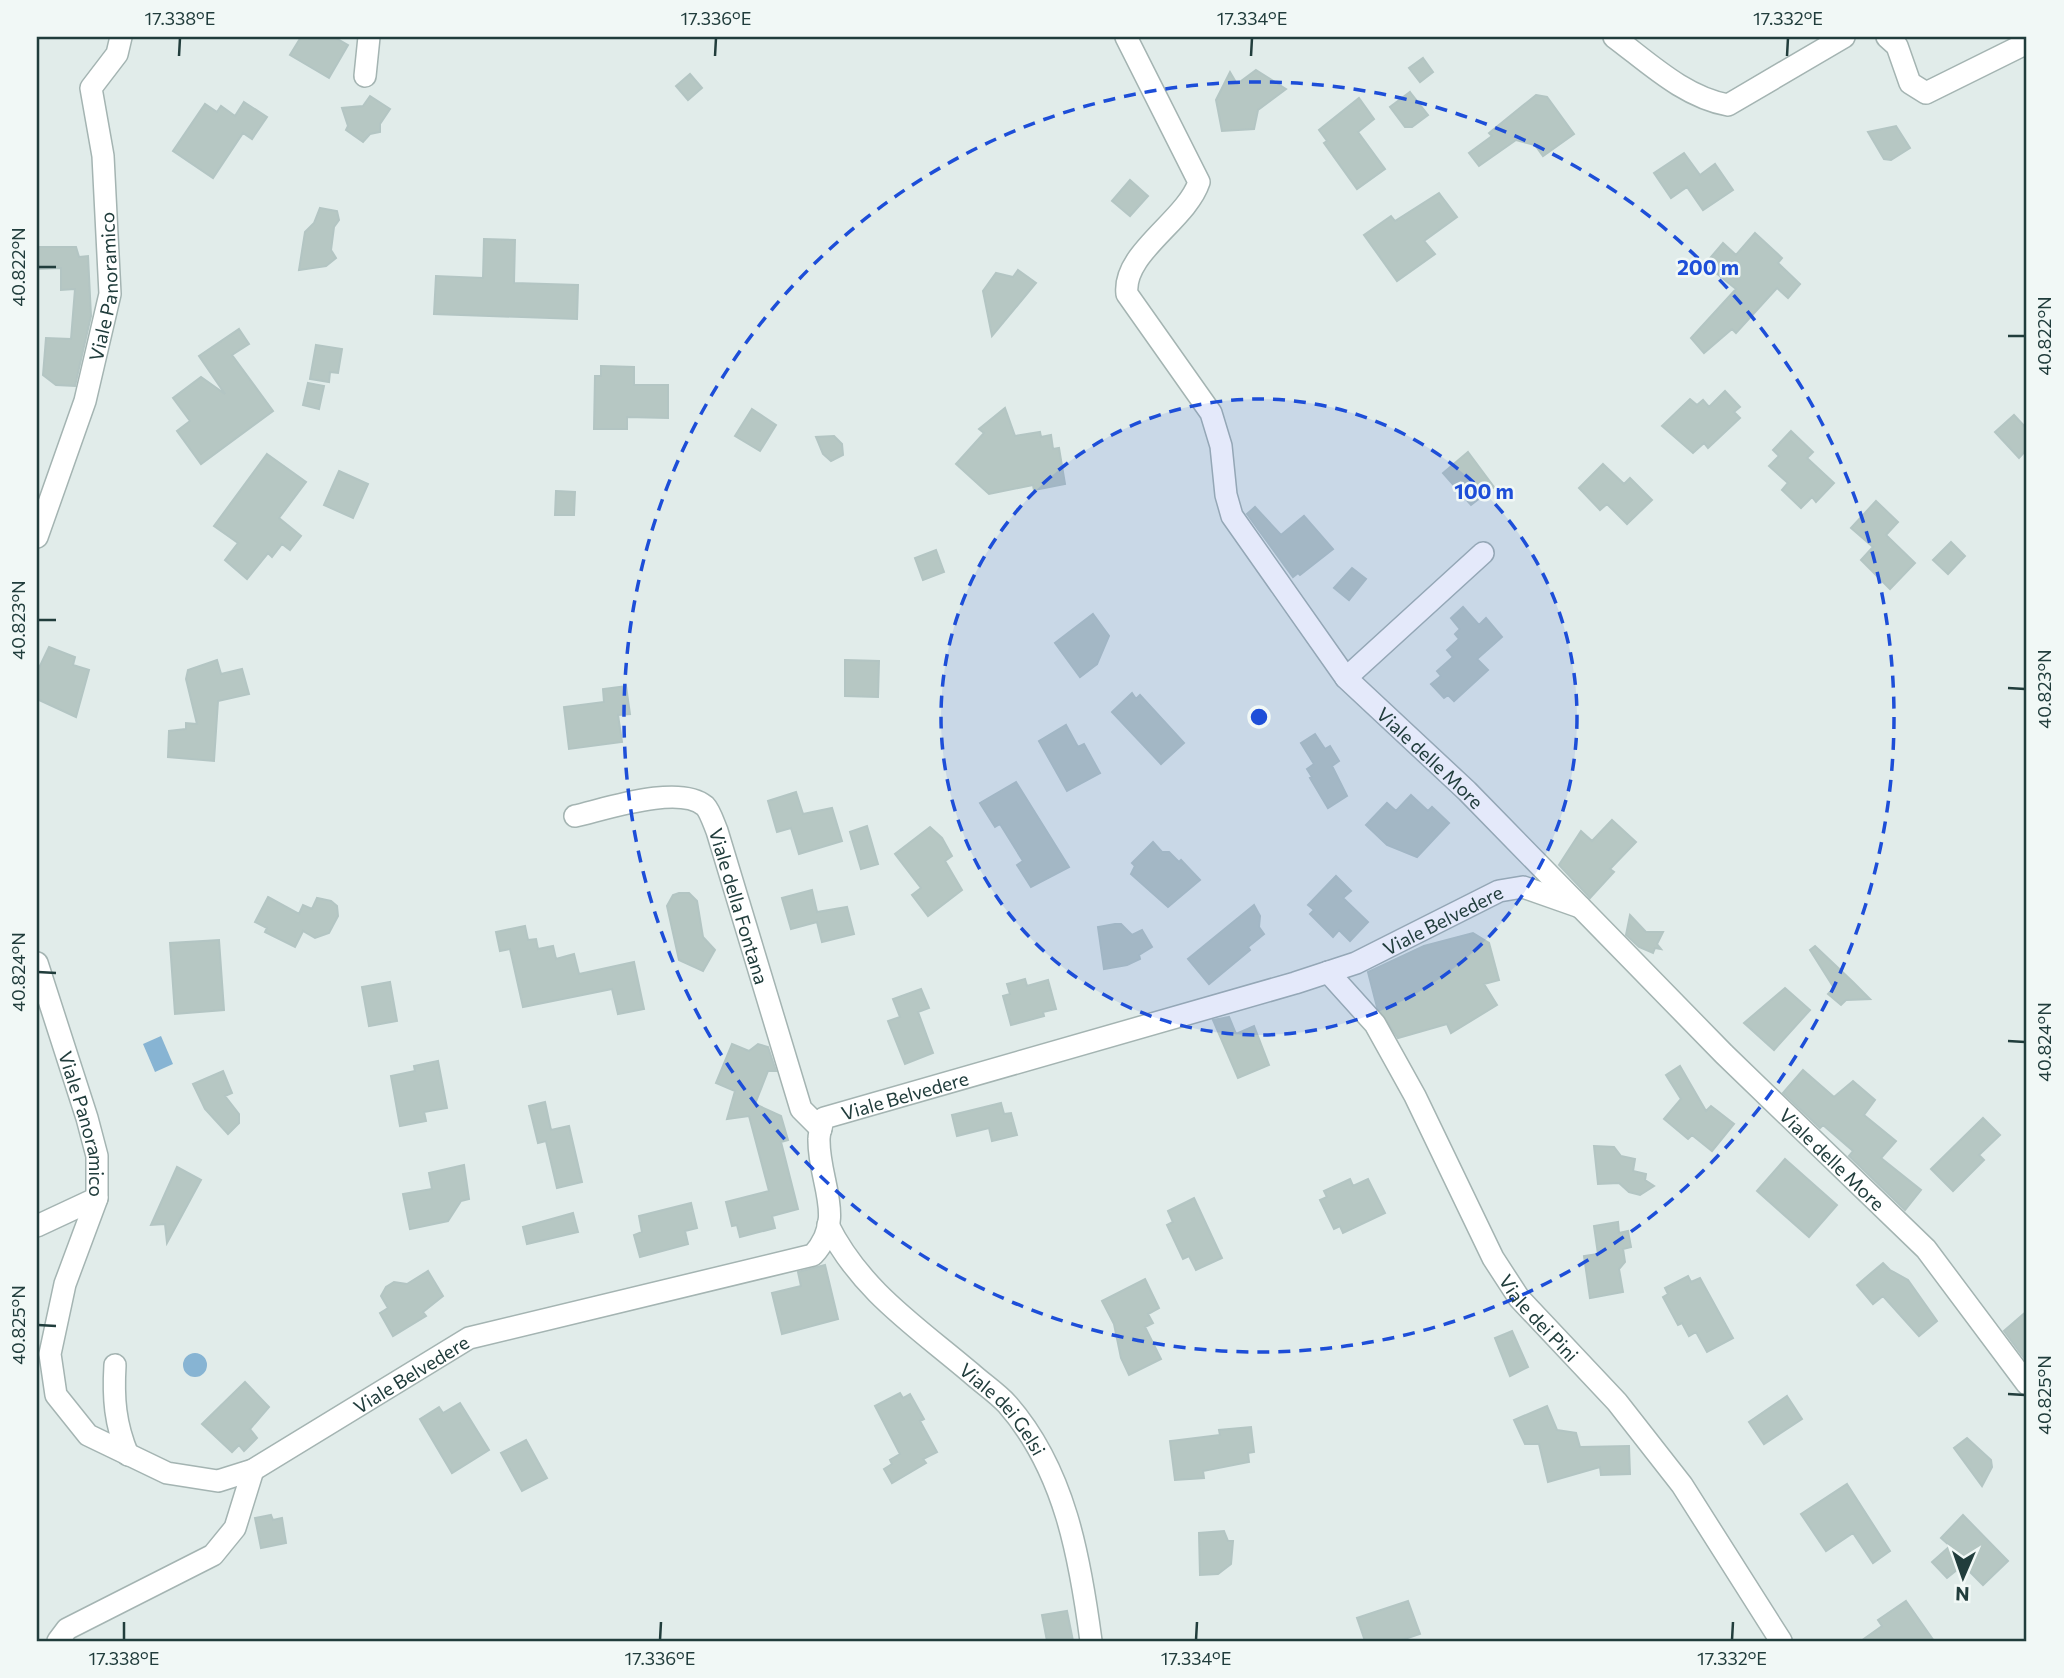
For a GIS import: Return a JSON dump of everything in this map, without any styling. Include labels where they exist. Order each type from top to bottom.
[{"type":"street","name":"Viale Panoramico","points":[[37,537],[85,401],[110,294],[103,156],[91,88],[117,54],[121,37]]},
{"type":"street","points":[[365,76],[369,37]]},
{"type":"street","name":"Viale delle More","points":[[1126,37],[1199,182],[1194,197],[1132,266],[1126,284],[1127,294],[1211,413],[1221,446],[1226,495],[1232,516],[1346,678],[1467,791],[1724,1054],[1926,1249],[2027,1384]]},
{"type":"street","points":[[1614,37],[1682,88],[1709,101],[1728,104],[1844,37]]},
{"type":"street","points":[[1887,37],[1897,46],[1910,83],[1926,93],[2027,43]]},
{"type":"street","points":[[1346,678],[1483,552]]},
{"type":"street","name":"Viale della Fontana","points":[[575,816],[667,796],[691,800],[706,807],[717,831],[801,1110],[821,1129]]},
{"type":"street","name":"Viale Belvedere","points":[[128,1455],[167,1473],[218,1481],[253,1470],[469,1338],[813,1255],[826,1241],[831,1212],[818,1138],[824,1118],[1328,972],[1377,953],[1499,891],[1523,887],[1580,907]]},
{"type":"street","name":"Viale Panoramico","points":[[37,963],[88,1118],[97,1156],[97,1198],[65,1284],[50,1354],[55,1395],[88,1435],[128,1455]]},
{"type":"street","name":"Viale dei Pini","points":[[1328,972],[1375,1024],[1415,1096],[1493,1258],[1519,1298],[1618,1402],[1682,1485],[1781,1641]]},
{"type":"street","points":[[37,1226],[97,1198]]},
{"type":"street","name":"Viale dei Gelsi","points":[[828,1225],[839,1247],[865,1283],[1007,1404],[1037,1448],[1068,1514],[1083,1580],[1091,1641]]},
{"type":"street","points":[[115,1364],[113,1402],[118,1431],[128,1455]]},
{"type":"street","points":[[58,1641],[67,1629],[213,1555],[235,1528],[253,1470]]},
{"type":"water","points":[[161,1036],[173,1064],[155,1072],[143,1044]]},
{"type":"water","points":[[195,1353],[204,1356],[207,1365],[204,1374],[195,1377],[186,1374],[183,1365],[186,1356]]},
{"type":"building","points":[[301,37],[334,37],[348,45],[329,78],[290,55]]},
{"type":"building","points":[[1423,58],[1433,72],[1420,82],[1409,68]]},
{"type":"building","points":[[1256,70],[1286,89],[1258,110],[1254,129],[1222,131],[1216,100],[1230,72],[1237,84]]},
{"type":"building","points":[[690,74],[702,88],[688,100],[676,86]]},
{"type":"building","points":[[1410,92],[1428,115],[1412,127],[1405,127],[1390,107]]},
{"type":"building","points":[[1536,95],[1547,97],[1574,134],[1543,156],[1535,145],[1516,140],[1479,166],[1469,153],[1492,136],[1489,133]]},
{"type":"building","points":[[370,96],[390,109],[380,124],[380,132],[370,134],[363,142],[346,130],[348,126],[342,108],[363,106]]},
{"type":"building","points":[[1359,98],[1374,119],[1358,132],[1385,169],[1357,189],[1324,143],[1327,141],[1319,130]]},
{"type":"building","points":[[244,102],[267,117],[252,139],[243,133],[213,178],[173,151],[205,104],[217,112],[221,106],[235,116]]},
{"type":"building","points":[[1896,126],[1910,148],[1891,160],[1884,159],[1868,132]]},
{"type":"building","points":[[1684,153],[1700,175],[1715,164],[1733,190],[1703,210],[1687,187],[1671,198],[1654,173]]},
{"type":"building","points":[[1130,180],[1148,196],[1130,216],[1112,201]]},
{"type":"building","points":[[1439,193],[1457,217],[1424,241],[1435,254],[1397,281],[1364,235],[1391,216],[1395,221]]},
{"type":"building","points":[[320,208],[337,211],[339,220],[334,227],[331,250],[336,258],[326,266],[299,270],[305,232],[314,223]]},
{"type":"building","points":[[1755,233],[1782,258],[1778,263],[1800,284],[1788,298],[1777,288],[1736,333],[1732,329],[1704,353],[1691,338],[1736,289],[1705,264],[1723,243],[1736,255]]},
{"type":"building","points":[[484,239],[515,240],[514,283],[578,285],[577,319],[434,314],[436,276],[483,278]]},
{"type":"building","points":[[37,247],[76,247],[79,257],[88,256],[91,316],[75,386],[56,385],[43,375],[46,338],[71,339],[75,289],[61,290],[61,268],[37,269]]},
{"type":"building","points":[[1018,270],[1036,283],[992,336],[983,291],[996,273],[1013,277]]},
{"type":"building","points":[[239,329],[249,344],[232,355],[273,411],[201,464],[177,431],[190,421],[173,398],[201,377],[225,394],[199,356]]},
{"type":"building","points":[[316,345],[342,349],[338,373],[330,372],[329,382],[310,379]]},
{"type":"building","points":[[601,366],[634,367],[634,385],[668,385],[668,418],[627,417],[627,429],[594,429],[595,376],[601,376]]},
{"type":"building","points":[[308,383],[324,386],[319,409],[303,405]]},
{"type":"building","points":[[1725,391],[1740,407],[1734,412],[1740,418],[1708,448],[1704,443],[1693,453],[1662,426],[1690,399],[1697,405],[1703,400],[1709,407]]},
{"type":"building","points":[[1005,408],[1015,436],[1040,432],[1041,437],[1051,435],[1053,449],[1059,448],[1065,484],[1034,490],[1033,485],[989,494],[956,464],[984,433],[979,429]]},
{"type":"building","points":[[752,409],[776,425],[760,451],[735,436]]},
{"type":"building","points":[[2014,415],[2027,429],[2027,449],[2019,458],[1995,432]]},
{"type":"building","points":[[1791,431],[1813,452],[1807,458],[1834,483],[1816,502],[1812,497],[1801,508],[1782,490],[1788,483],[1769,466],[1779,456],[1773,450]]},
{"type":"building","points":[[834,436],[842,444],[843,455],[831,461],[823,454],[816,437]]},
{"type":"building","points":[[1468,452],[1494,487],[1471,505],[1443,473]]},
{"type":"building","points":[[267,454],[306,482],[279,518],[301,536],[290,550],[282,544],[272,557],[268,553],[247,579],[225,560],[238,543],[214,526]]},
{"type":"building","points":[[1603,464],[1624,484],[1630,478],[1652,500],[1627,524],[1607,504],[1600,510],[1579,488]]},
{"type":"building","points":[[339,471],[368,484],[353,518],[324,505]]},
{"type":"building","points":[[556,491],[575,492],[574,515],[555,515]]},
{"type":"building","points":[[1876,501],[1898,522],[1886,535],[1915,563],[1890,589],[1861,560],[1873,547],[1851,528]]},
{"type":"building","points":[[1255,507],[1281,535],[1304,516],[1333,549],[1300,575],[1298,573],[1293,577],[1247,514]]},
{"type":"building","points":[[1951,542],[1965,556],[1948,574],[1933,560]]},
{"type":"building","points":[[936,550],[944,572],[923,580],[915,558]]},
{"type":"building","points":[[1352,568],[1366,579],[1349,600],[1334,588]]},
{"type":"building","points":[[1463,607],[1479,625],[1486,618],[1502,637],[1477,659],[1488,670],[1454,701],[1448,695],[1444,698],[1431,684],[1441,676],[1437,671],[1453,657],[1447,650],[1459,639],[1455,634],[1460,629],[1451,618]]},
{"type":"building","points":[[1093,614],[1109,636],[1097,664],[1080,677],[1055,643]]},
{"type":"building","points":[[49,647],[75,657],[73,665],[89,670],[76,717],[37,699],[37,672]]},
{"type":"building","points":[[217,660],[221,674],[242,669],[249,694],[218,701],[214,761],[168,757],[169,731],[186,729],[186,723],[197,724],[186,679],[188,670]]},
{"type":"building","points":[[845,660],[879,661],[878,697],[845,696]]},
{"type":"building","points":[[626,686],[630,714],[618,715],[622,742],[569,749],[564,707],[604,702],[603,689]]},
{"type":"building","points":[[1132,693],[1136,699],[1140,695],[1184,743],[1161,764],[1112,712]]},
{"type":"building","points":[[1066,725],[1078,747],[1084,744],[1100,773],[1067,791],[1039,741]]},
{"type":"building","points":[[1315,734],[1325,749],[1330,746],[1339,761],[1332,766],[1347,796],[1328,808],[1310,778],[1312,777],[1307,769],[1314,764],[1301,743]]},
{"type":"building","points":[[1016,782],[1069,867],[1031,887],[1017,865],[1023,861],[1000,824],[995,827],[980,803]]},
{"type":"building","points":[[796,792],[803,814],[832,808],[842,841],[799,854],[791,828],[777,832],[768,801]]},
{"type":"building","points":[[1411,795],[1428,811],[1432,807],[1449,823],[1417,857],[1387,845],[1366,825],[1387,803],[1396,811]]},
{"type":"building","points":[[1612,820],[1636,842],[1610,869],[1614,872],[1590,898],[1559,865],[1581,831],[1592,841]]},
{"type":"building","points":[[867,826],[878,864],[861,869],[850,832]]},
{"type":"building","points":[[930,827],[942,838],[952,856],[945,861],[962,890],[928,916],[912,895],[921,888],[895,854]]},
{"type":"building","points":[[1153,842],[1162,852],[1169,852],[1179,862],[1181,860],[1200,880],[1168,907],[1131,874],[1135,866],[1132,863]]},
{"type":"building","points":[[1336,876],[1351,891],[1343,898],[1368,922],[1350,941],[1339,930],[1333,937],[1310,914],[1314,910],[1308,905]]},
{"type":"building","points":[[812,890],[817,912],[847,907],[854,934],[822,942],[817,922],[791,929],[782,898]]},
{"type":"building","points":[[689,893],[697,901],[703,937],[715,950],[703,971],[679,960],[667,906],[673,895]]},
{"type":"building","points":[[268,897],[299,914],[303,905],[312,909],[317,898],[331,901],[337,906],[338,916],[329,933],[315,938],[303,931],[295,947],[265,932],[267,928],[255,922]]},
{"type":"building","points":[[1254,905],[1260,916],[1259,927],[1264,934],[1248,947],[1250,950],[1209,984],[1188,959]]},
{"type":"building","points":[[1630,915],[1646,932],[1663,932],[1657,944],[1661,949],[1655,948],[1653,953],[1639,947],[1626,935]]},
{"type":"building","points":[[1121,924],[1132,935],[1142,930],[1152,947],[1139,955],[1140,959],[1127,965],[1104,969],[1098,927]]},
{"type":"building","points":[[525,926],[528,940],[536,939],[538,949],[553,946],[556,959],[574,954],[579,974],[634,962],[644,1009],[618,1014],[612,989],[523,1007],[510,949],[500,951],[496,932]]},
{"type":"building","points":[[1473,933],[1489,943],[1499,980],[1484,984],[1497,1005],[1451,1033],[1447,1024],[1398,1038],[1377,1007],[1368,972],[1424,946]]},
{"type":"building","points":[[219,940],[224,1010],[175,1014],[170,943]]},
{"type":"building","points":[[1815,946],[1870,999],[1846,1000],[1841,1005],[1828,994],[1834,988],[1810,950]]},
{"type":"building","points":[[1025,979],[1027,986],[1048,980],[1056,1009],[1043,1012],[1044,1016],[1011,1025],[1003,996],[1010,994],[1007,984]]},
{"type":"building","points":[[390,982],[397,1021],[369,1026],[362,987]]},
{"type":"building","points":[[1785,988],[1810,1010],[1774,1050],[1744,1023]]},
{"type":"building","points":[[921,989],[929,1008],[918,1012],[933,1053],[905,1064],[888,1021],[900,1017],[893,999]]},
{"type":"building","points":[[1229,1017],[1236,1034],[1254,1026],[1269,1065],[1238,1078],[1213,1020]]},
{"type":"building","points":[[732,1044],[749,1051],[758,1044],[768,1047],[776,1071],[768,1071],[755,1104],[781,1116],[788,1140],[781,1142],[798,1209],[772,1216],[775,1228],[740,1237],[737,1225],[732,1226],[726,1202],[769,1191],[749,1116],[727,1119],[735,1091],[716,1083]]},
{"type":"building","points":[[438,1061],[447,1108],[424,1112],[426,1121],[400,1126],[391,1076],[415,1071],[414,1066]]},
{"type":"building","points":[[1680,1066],[1706,1111],[1711,1106],[1734,1124],[1712,1151],[1692,1135],[1688,1139],[1664,1119],[1681,1099],[1666,1075]]},
{"type":"building","points":[[1803,1070],[1834,1097],[1853,1081],[1875,1100],[1864,1115],[1896,1141],[1881,1158],[1921,1190],[1905,1210],[1849,1156],[1853,1151],[1823,1125],[1820,1128],[1783,1093]]},
{"type":"building","points":[[223,1071],[232,1093],[225,1096],[239,1114],[239,1123],[228,1134],[205,1109],[193,1084]]},
{"type":"building","points":[[545,1102],[551,1130],[569,1126],[582,1182],[557,1188],[546,1141],[538,1143],[529,1106]]},
{"type":"building","points":[[1001,1103],[1004,1114],[1011,1113],[1017,1135],[992,1141],[989,1128],[957,1136],[952,1115]]},
{"type":"building","points":[[1983,1118],[2000,1135],[1979,1155],[1984,1160],[1953,1191],[1931,1169]]},
{"type":"building","points":[[1594,1146],[1614,1147],[1621,1156],[1635,1159],[1633,1171],[1646,1174],[1645,1180],[1654,1186],[1640,1195],[1629,1192],[1619,1183],[1598,1184]]},
{"type":"building","points":[[1785,1159],[1837,1205],[1809,1237],[1757,1191]]},
{"type":"building","points":[[464,1165],[469,1199],[461,1201],[448,1221],[410,1229],[403,1194],[432,1189],[429,1173]]},
{"type":"building","points":[[177,1167],[201,1180],[167,1243],[165,1224],[151,1225]]},
{"type":"building","points":[[1350,1179],[1353,1186],[1368,1179],[1385,1213],[1343,1233],[1340,1226],[1334,1229],[1320,1200],[1327,1197],[1324,1191]]},
{"type":"building","points":[[1194,1198],[1222,1258],[1196,1270],[1189,1256],[1183,1259],[1167,1225],[1173,1222],[1168,1211]]},
{"type":"building","points":[[691,1203],[697,1228],[685,1231],[688,1244],[640,1257],[634,1235],[642,1232],[639,1216]]},
{"type":"building","points":[[573,1213],[578,1232],[527,1244],[523,1227]]},
{"type":"building","points":[[1618,1222],[1619,1233],[1628,1231],[1631,1247],[1623,1249],[1625,1262],[1619,1269],[1623,1292],[1590,1298],[1584,1256],[1598,1254],[1594,1226]]},
{"type":"building","points":[[1883,1263],[1908,1280],[1937,1321],[1919,1336],[1883,1296],[1873,1304],[1857,1285]]},
{"type":"building","points":[[825,1265],[838,1319],[782,1334],[772,1293],[801,1286],[798,1272]]},
{"type":"building","points":[[428,1271],[443,1296],[423,1312],[426,1316],[393,1336],[380,1313],[388,1308],[381,1296],[386,1287],[394,1282],[407,1284]]},
{"type":"building","points":[[1688,1276],[1691,1282],[1700,1278],[1733,1338],[1707,1352],[1696,1332],[1689,1336],[1682,1323],[1678,1325],[1663,1297],[1668,1294],[1665,1288]]},
{"type":"building","points":[[1145,1279],[1159,1308],[1148,1314],[1153,1323],[1145,1327],[1161,1359],[1129,1375],[1121,1358],[1114,1324],[1102,1301]]},
{"type":"building","points":[[2027,1311],[2027,1362],[2004,1331]]},
{"type":"building","points":[[1512,1331],[1528,1367],[1510,1376],[1495,1338]]},
{"type":"building","points":[[245,1382],[269,1407],[250,1429],[257,1438],[244,1451],[239,1445],[232,1452],[202,1424]]},
{"type":"building","points":[[900,1393],[903,1398],[910,1394],[924,1419],[920,1421],[937,1452],[923,1459],[926,1463],[892,1483],[884,1469],[892,1464],[890,1460],[900,1454],[875,1406]]},
{"type":"building","points":[[1787,1396],[1802,1419],[1764,1444],[1749,1422]]},
{"type":"building","points":[[460,1403],[489,1450],[452,1473],[420,1419],[439,1407],[443,1413]]},
{"type":"building","points":[[1547,1406],[1557,1430],[1576,1433],[1580,1447],[1629,1446],[1630,1474],[1601,1475],[1600,1467],[1548,1482],[1539,1444],[1525,1444],[1514,1420]]},
{"type":"building","points":[[1251,1427],[1254,1452],[1248,1453],[1249,1462],[1203,1471],[1204,1478],[1175,1480],[1170,1441],[1220,1435],[1219,1430]]},
{"type":"building","points":[[1967,1438],[1991,1460],[1992,1467],[1982,1486],[1954,1448]]},
{"type":"building","points":[[526,1440],[547,1478],[522,1491],[501,1453]]},
{"type":"building","points":[[1847,1484],[1890,1551],[1873,1563],[1853,1533],[1826,1551],[1801,1514]]},
{"type":"building","points":[[271,1515],[273,1520],[282,1518],[286,1543],[261,1548],[255,1518]]},
{"type":"building","points":[[1963,1515],[2008,1561],[1983,1585],[1963,1565],[1947,1578],[1932,1562],[1950,1546],[1941,1538]]},
{"type":"building","points":[[1224,1531],[1228,1541],[1233,1541],[1231,1564],[1218,1574],[1200,1575],[1199,1533]]},
{"type":"building","points":[[1408,1601],[1420,1634],[1399,1641],[1365,1641],[1357,1618]]},
{"type":"building","points":[[1906,1601],[1934,1641],[1861,1641],[1882,1626],[1878,1620]]},
{"type":"building","points":[[1067,1611],[1073,1641],[1047,1641],[1042,1615]]}]
